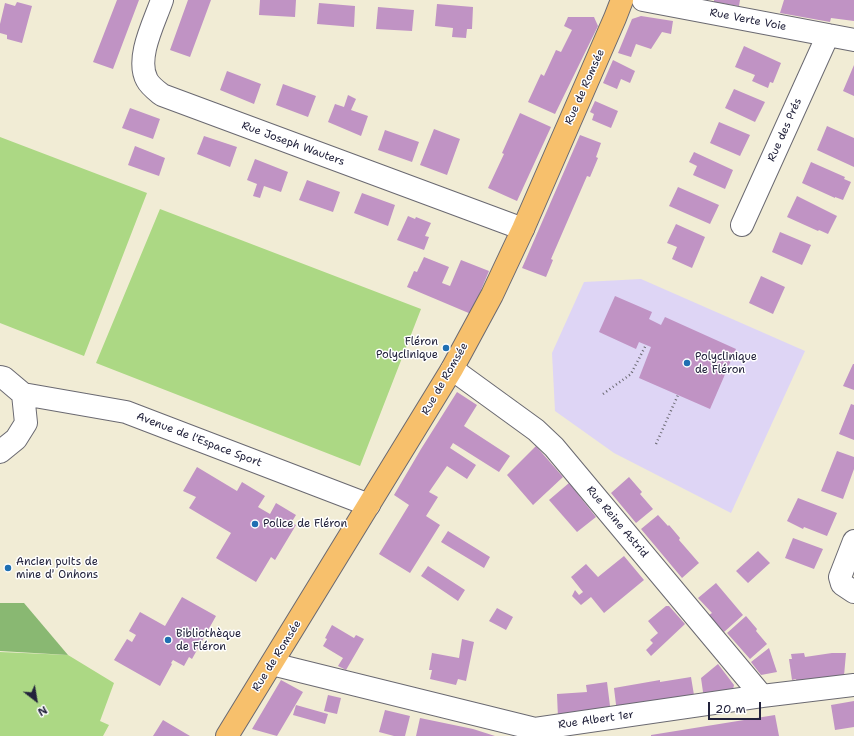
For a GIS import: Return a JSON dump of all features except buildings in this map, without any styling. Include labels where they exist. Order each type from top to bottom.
[{"type":"main road","name":"Rue de Romsée","points":[[227,736],[452,369],[492,295],[523,229],[616,18],[622,0]]},
{"type":"street","name":"Rue Joseph Wauters","points":[[162,0],[144,50],[143,60],[147,80],[153,88],[162,95],[523,229]]},
{"type":"street","name":"Rue Verte Voie","points":[[643,0],[854,40]]},
{"type":"street","name":"Rue des Prés","points":[[742,225],[828,35]]},
{"type":"street","name":"Rue Reine Astrid","points":[[452,369],[536,430],[554,447],[762,696]]},
{"type":"street","points":[[0,377],[4,378],[23,394],[26,423],[16,439],[0,452]]},
{"type":"street","name":"Avenue de l'Espace Sport","points":[[23,394],[126,412],[369,505]]},
{"type":"street","points":[[854,541],[840,577],[842,584],[854,592]]},
{"type":"street","name":"Rue Albert 1er","points":[[272,664],[535,729],[762,696],[854,685]]},
{"type":"path","points":[[603,394],[631,374],[646,345]]},
{"type":"path","points":[[656,444],[678,396]]},
{"type":"shaded area","points":[[641,279],[805,351],[731,513],[614,453],[555,411],[552,353],[584,282]]},
{"type":"green space","points":[[0,137],[147,193],[84,356],[0,323]]},
{"type":"green space","points":[[160,209],[421,309],[360,466],[96,363]]},
{"type":"green space","points":[[0,603],[24,603],[68,655],[0,651]]},
{"type":"green space","points":[[0,652],[68,655],[114,683],[100,721],[109,725],[103,736],[0,736]]},
{"type":"place","name":"Fléron Polyclinique","points":[[446,348]]},
{"type":"place","name":"Polyclinique de Fléron","points":[[687,363]]},
{"type":"place","name":"Police de Fléron","points":[[255,524]]},
{"type":"place","name":"Ancien puits de mine d' Onhons","points":[[8,568]]},
{"type":"place","name":"Bibliothèque de Fléron","points":[[168,640]]}]
